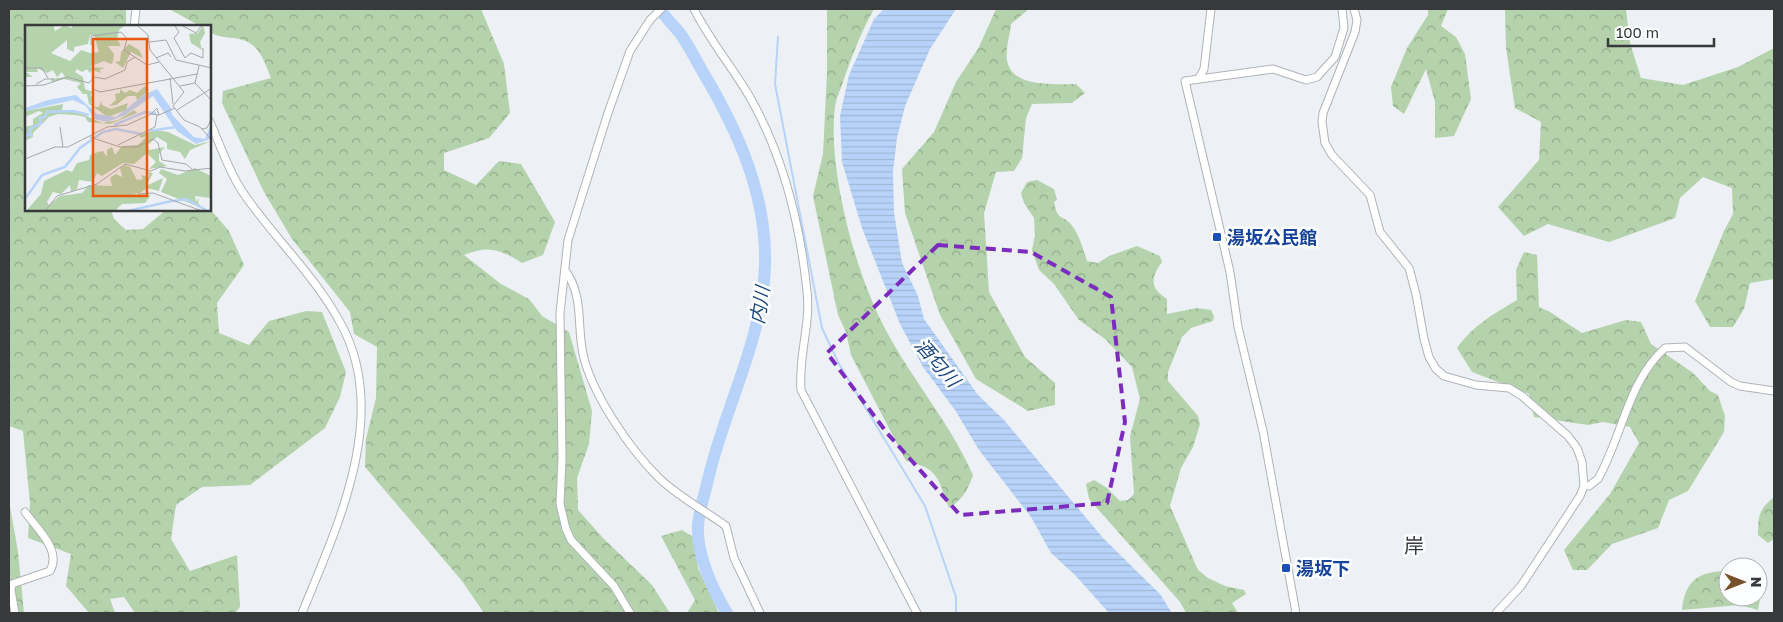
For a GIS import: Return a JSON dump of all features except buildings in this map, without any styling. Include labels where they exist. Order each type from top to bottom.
[{"type":"street","points":[[134,25],[136,9]]},
{"type":"street","points":[[630,613],[614,586],[571,540],[566,529],[560,504],[562,459],[560,313],[568,240],[608,113],[630,51],[650,20],[661,9]]},
{"type":"street","points":[[694,9],[707,35],[736,75],[759,114],[789,188],[804,266],[809,310],[800,376],[805,401],[917,613]]},
{"type":"street","points":[[1199,78],[1204,69],[1211,9]]},
{"type":"street","points":[[1296,613],[1262,431],[1238,327],[1230,272],[1185,81],[1199,78],[1233,76],[1273,69],[1306,80],[1317,77],[1335,57],[1344,28],[1342,9]]},
{"type":"street","points":[[1354,9],[1357,20],[1355,32],[1323,113],[1322,122],[1325,143],[1332,156],[1370,195],[1380,232],[1409,268],[1429,357],[1436,369],[1444,376],[1476,385],[1509,388],[1522,396],[1568,436],[1577,448],[1582,462],[1584,486],[1578,501],[1521,586],[1496,613]]},
{"type":"street","points":[[211,124],[240,189],[341,323],[358,369],[360,424],[350,487],[337,526],[302,613]]},
{"type":"street","points":[[565,270],[572,279],[579,302],[581,345],[584,361],[600,397],[624,433],[659,478],[726,526],[734,558],[760,613]]},
{"type":"street","points":[[1584,486],[1598,479],[1631,400],[1656,356],[1665,348],[1685,348],[1731,382],[1740,386],[1774,391]]},
{"type":"street","points":[[15,613],[11,590],[12,584],[50,571],[54,565],[51,548],[25,512]]},
{"type":"highlighted area","points":[[938,245],[1031,252],[1111,297],[1125,422],[1107,503],[960,515],[887,433],[827,353]]},
{"type":"green space","points":[[9,9],[126,9],[126,25],[25,25],[25,211],[111,211],[114,219],[126,230],[143,229],[165,211],[211,210],[229,231],[244,265],[217,303],[219,333],[249,345],[269,321],[306,311],[322,312],[346,372],[340,397],[325,428],[250,485],[202,487],[176,505],[171,539],[190,571],[237,555],[240,607],[235,613],[135,613],[124,597],[110,599],[115,613],[89,613],[66,586],[71,554],[28,538],[30,503],[23,431],[9,426]]},
{"type":"green space","points":[[169,9],[481,9],[504,64],[510,113],[489,138],[444,153],[444,170],[476,185],[499,161],[521,164],[555,222],[543,255],[522,263],[507,254],[488,249],[464,255],[501,284],[529,299],[542,316],[569,332],[592,411],[589,444],[577,478],[578,510],[603,538],[652,585],[670,613],[484,613],[462,581],[365,467],[366,439],[376,398],[377,347],[354,334],[350,312],[292,239],[264,192],[222,103],[223,91],[271,78],[262,57],[254,46],[248,42],[216,35],[211,32],[211,25],[198,25]]},
{"type":"green space","points":[[827,9],[874,9],[857,44],[837,97],[834,133],[840,193],[856,256],[877,313],[899,353],[944,421],[973,475],[964,494],[958,502],[949,508],[936,476],[925,467],[906,461],[851,355],[846,332],[838,315],[813,196],[823,154],[827,73]]},
{"type":"green space","points":[[996,9],[1029,9],[1011,24],[1007,60],[1012,72],[1028,81],[1038,83],[1076,84],[1085,93],[1072,103],[1032,104],[1026,118],[1022,158],[1014,171],[996,172],[984,213],[989,292],[1025,357],[1055,383],[1055,405],[1028,411],[976,379],[940,315],[905,213],[902,169],[934,132],[956,82],[979,47]]},
{"type":"green space","points":[[1428,9],[1448,9],[1441,26],[1456,37],[1465,54],[1471,99],[1454,136],[1435,138],[1435,102],[1426,69],[1404,114],[1393,106],[1391,87],[1407,48],[1428,15]]},
{"type":"green space","points":[[1505,9],[1626,9],[1630,43],[1641,78],[1683,85],[1738,67],[1774,48],[1774,279],[1750,283],[1744,309],[1733,327],[1710,327],[1695,301],[1733,214],[1732,188],[1703,177],[1680,198],[1675,218],[1609,242],[1548,224],[1524,236],[1498,207],[1539,160],[1541,122],[1515,108],[1506,48]]},
{"type":"green space","points":[[1037,180],[1054,189],[1057,200],[1054,202],[1057,213],[1070,223],[1075,231],[1087,261],[1098,263],[1109,256],[1137,246],[1160,256],[1162,262],[1154,277],[1154,282],[1157,291],[1167,299],[1167,314],[1197,308],[1211,310],[1214,316],[1213,321],[1191,328],[1182,337],[1168,372],[1168,381],[1198,416],[1200,424],[1193,447],[1181,468],[1170,506],[1198,570],[1208,578],[1225,586],[1244,590],[1246,594],[1232,603],[1238,613],[1186,613],[1180,602],[1089,499],[1086,484],[1094,480],[1107,488],[1120,501],[1128,500],[1134,494],[1130,436],[1140,399],[1132,367],[1105,339],[1079,320],[1054,284],[1039,270],[1032,250],[1035,235],[1034,218],[1024,203],[1021,193],[1027,182]]},
{"type":"green space","points":[[1524,252],[1537,255],[1539,307],[1582,333],[1626,320],[1641,322],[1651,344],[1693,373],[1710,391],[1718,395],[1725,416],[1724,432],[1688,491],[1669,500],[1658,528],[1612,544],[1587,570],[1573,570],[1564,550],[1610,494],[1639,443],[1630,427],[1603,422],[1588,425],[1534,417],[1529,394],[1472,372],[1457,348],[1470,333],[1492,315],[1517,300],[1516,270]]},
{"type":"green space","points":[[1774,497],[1774,539],[1768,543],[1758,535],[1758,523],[1762,509]]},
{"type":"green space","points":[[9,500],[18,552],[24,613],[9,613]]},
{"type":"green space","points":[[682,530],[695,538],[698,568],[719,613],[687,613],[695,600],[661,536]]},
{"type":"green space","points":[[1718,571],[1718,607],[1682,610],[1686,591],[1690,584],[1701,575]]},
{"type":"green space","points":[[1747,607],[1759,607],[1758,610]]},
{"type":"water","name":"酒匂川","points":[[884,9],[956,9],[930,49],[905,106],[897,138],[893,172],[894,212],[902,263],[918,296],[924,319],[978,395],[1004,420],[1103,538],[1160,594],[1172,613],[1109,613],[1075,575],[1051,553],[1031,517],[979,450],[955,410],[923,367],[900,324],[862,228],[842,162],[840,116],[849,75],[874,19]]},
{"type":"waterway","name":"内川","points":[[660,9],[679,32],[729,119],[756,190],[764,240],[765,266],[757,323],[713,460],[698,523],[698,539],[703,561],[716,594],[727,613]]},
{"type":"waterway","points":[[778,37],[775,84],[822,328],[839,364],[925,506],[956,597],[956,613]]},
{"type":"place","name":"湯坂公民館","points":[[1217,237]]},
{"type":"place","name":"湯坂下","points":[[1286,568]]},
{"type":"district","name":"岸","points":[[1414,545]]}]
